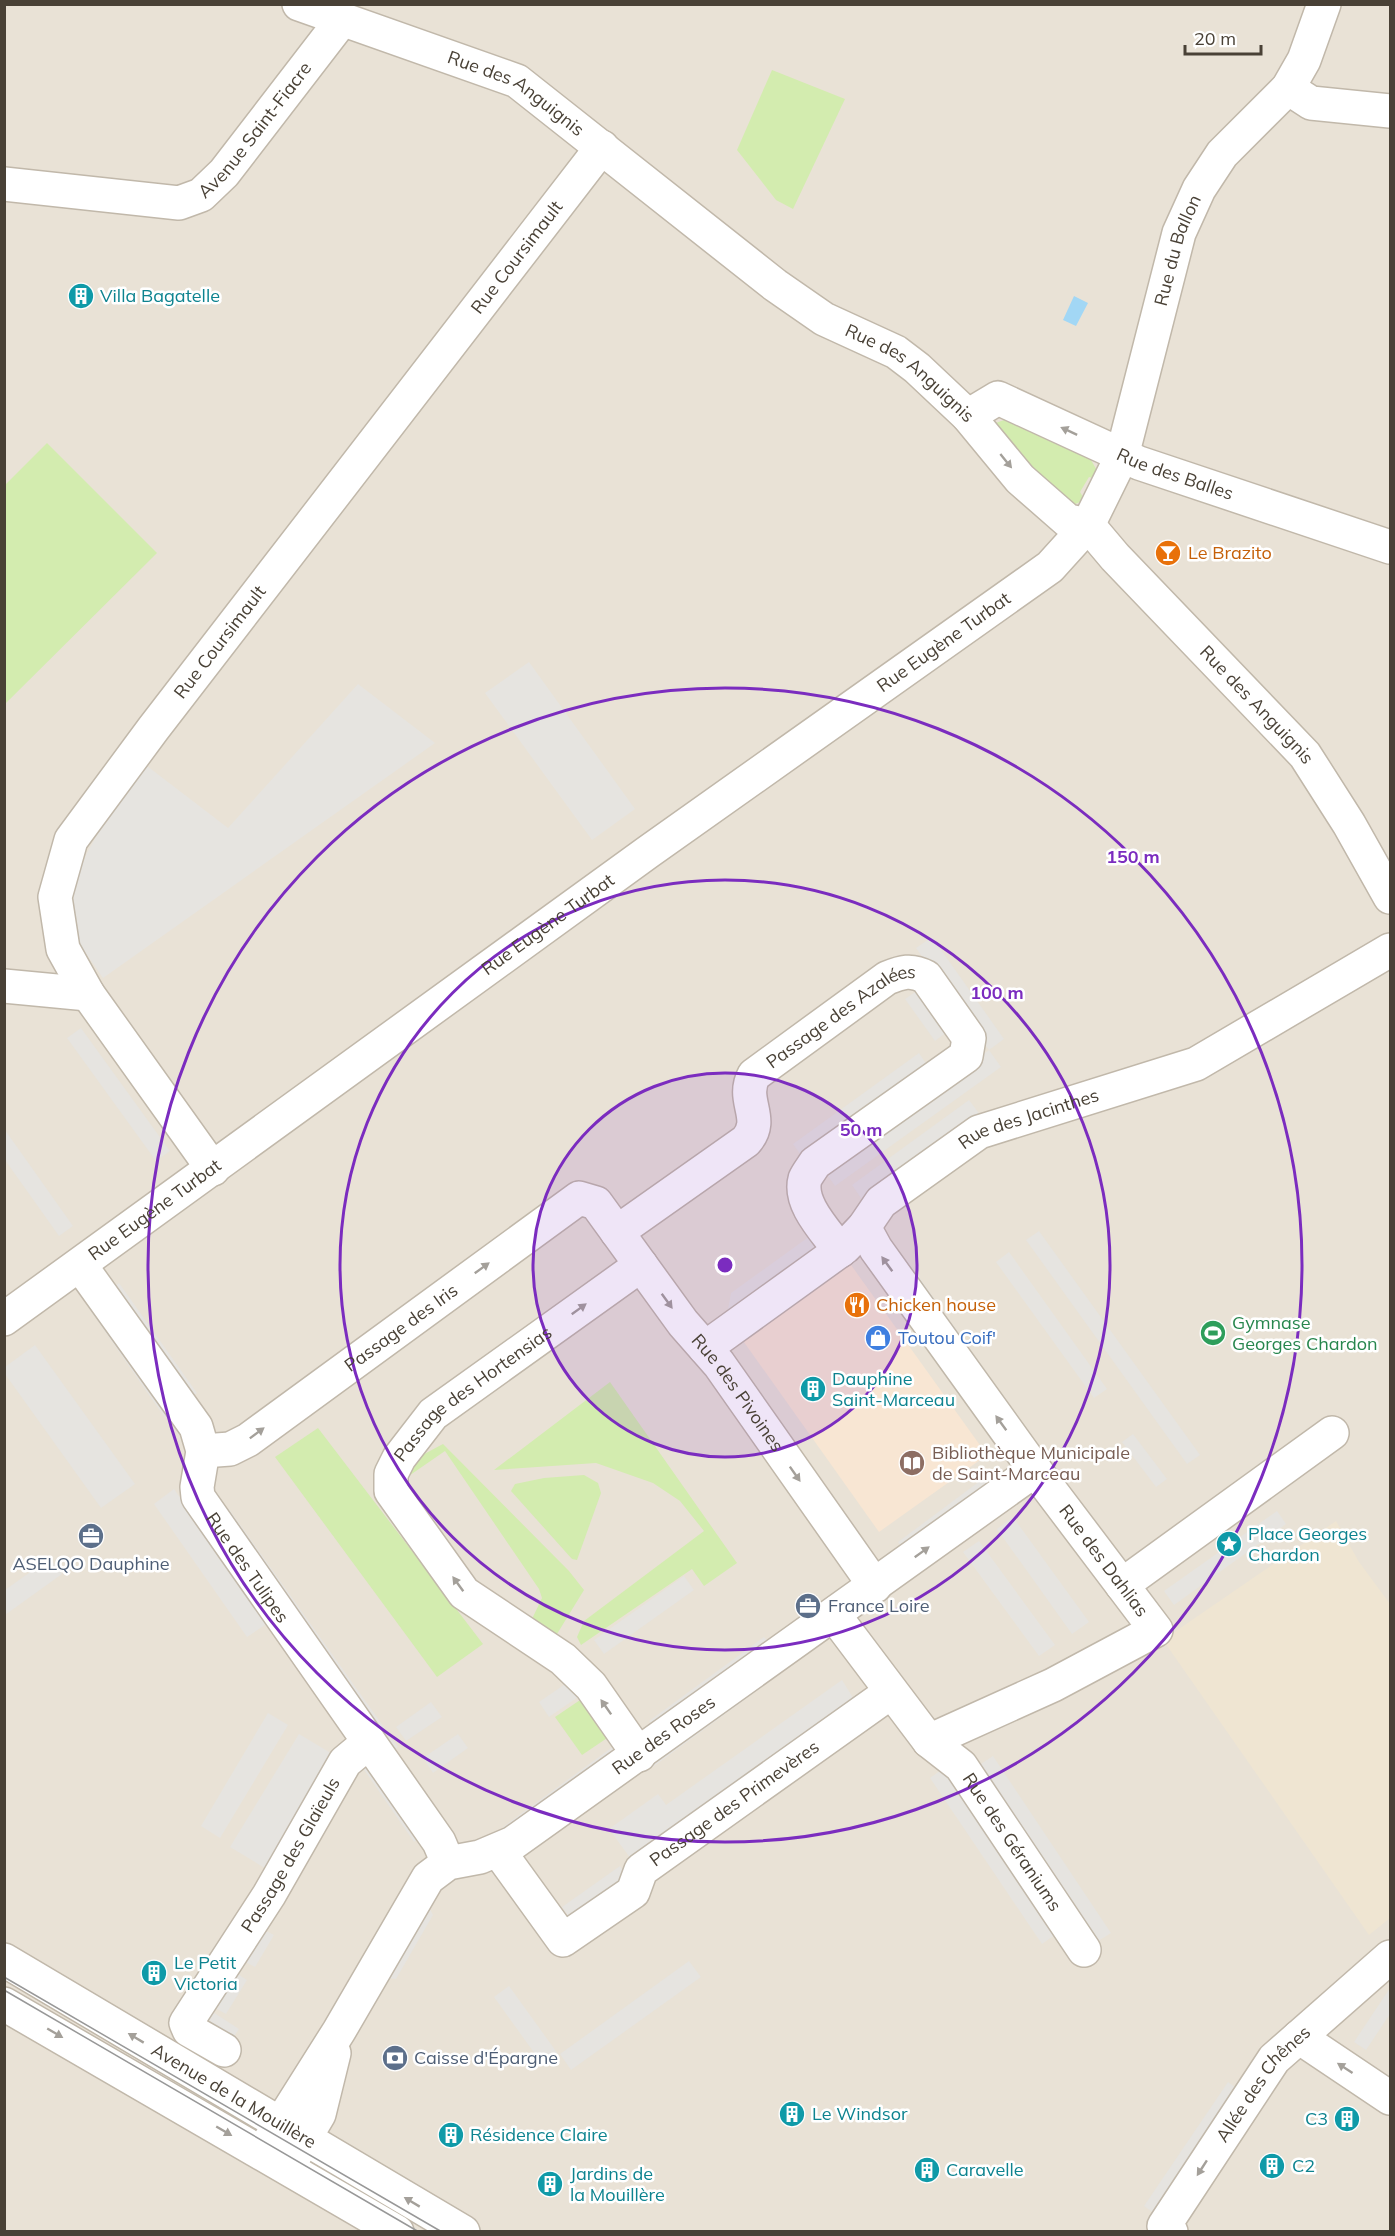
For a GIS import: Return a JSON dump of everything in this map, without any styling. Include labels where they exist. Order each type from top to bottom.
[{"type":"street","name":"Rue des Anguignis","points":[[300,4],[341,21],[442,53],[517,81],[775,285],[824,319],[896,352],[917,368],[968,416],[1020,479],[1038,496],[1068,521],[1088,525],[1115,557],[1305,755],[1390,897]]},
{"type":"street","name":"Rue du Ballon","points":[[1088,525],[1122,456],[1179,233],[1199,189],[1221,154],[1288,88],[1304,60],[1324,4]]},
{"type":"street","name":"Avenue Saint-Fiacre","points":[[4,184],[144,202],[179,203],[201,195],[224,173],[341,21]]},
{"type":"street","points":[[1288,88],[1311,103],[1390,111]]},
{"type":"street","name":"Rue Coursimault","points":[[213,1169],[88,994],[63,950],[55,897],[71,840],[153,729],[602,147]]},
{"type":"street","name":"Rue des Balles","points":[[968,416],[998,398],[1122,456],[1390,547]]},
{"type":"street","name":"Rue Eugène Turbat","points":[[4,1319],[638,859],[1050,567],[1088,525]]},
{"type":"street","name":"Rue des Jacinthes","points":[[705,1348],[840,1251],[864,1227],[881,1202],[979,1132],[1196,1064],[1390,950]]},
{"type":"street","name":"Passage des Azalées","points":[[617,1232],[746,1141],[755,1131],[756,1122],[748,1095],[748,1086],[754,1075],[887,978],[904,971],[916,971],[926,977],[969,1038],[969,1046],[966,1056],[815,1163],[805,1179],[804,1191],[808,1205],[840,1251]]},
{"type":"street","points":[[4,986],[88,994]]},
{"type":"street","name":"Passage des Iris","points":[[204,1451],[230,1449],[248,1440],[579,1198],[596,1203]]},
{"type":"street","name":"Rue des Pivoines","points":[[596,1203],[683,1323],[705,1348],[875,1586]]},
{"type":"street","name":"Rue des Dahlias","points":[[864,1227],[876,1249],[1035,1470],[1156,1630],[1053,1685],[929,1741]]},
{"type":"street","points":[[80,1265],[196,1427],[204,1451]]},
{"type":"street","name":"Passage des Hortensias","points":[[639,1755],[591,1686],[563,1659],[464,1593],[391,1491],[391,1474],[399,1458],[433,1414],[640,1265]]},
{"type":"street","points":[[1122,1585],[1332,1433]]},
{"type":"street","name":"Rue des Tulipes","points":[[204,1451],[197,1487],[198,1497],[439,1842],[448,1863]]},
{"type":"street","name":"Rue des Roses","points":[[282,2165],[300,2135],[319,2114],[339,2031],[428,1878],[448,1863],[498,1850],[513,1843],[1035,1470]]},
{"type":"street","name":"Rue des Géraniums","points":[[834,1615],[929,1741],[961,1766],[1084,1950]]},
{"type":"street","name":"Passage des Primevères","points":[[498,1850],[563,1940],[633,1892],[641,1869],[891,1692]]},
{"type":"street","name":"Passage des Glaïeuls","points":[[224,2050],[189,2030],[186,2023],[269,1894],[345,1762],[369,1742]]},
{"type":"street","name":"Allée des Chênes","points":[[1171,2232],[1164,2226],[1274,2059],[1390,1957]]},
{"type":"street","name":"Avenue de la Mouillère","points":[[4,1960],[463,2232]]},
{"type":"street","name":"Avenue de la Mouillère","points":[[4,2004],[397,2232]]},
{"type":"street","points":[[1299,2037],[1390,2098]]},
{"type":"shaded area","points":[[5,5],[1390,5],[1390,2231],[5,2232]]},
{"type":"shaded area","points":[[529,662],[635,809],[592,840],[485,693]]},
{"type":"shaded area","points":[[358,684],[435,743],[103,978],[78,942],[71,905],[76,879],[106,819],[147,766],[228,828]]},
{"type":"shaded area","points":[[932,937],[1004,1039],[989,1050],[916,948]]},
{"type":"shaded area","points":[[921,988],[951,1029],[935,1041],[905,999]]},
{"type":"shaded area","points":[[81,1028],[170,1151],[156,1161],[67,1038]]},
{"type":"shaded area","points":[[989,1050],[1001,1067],[835,1186],[823,1169]]},
{"type":"shaded area","points":[[919,1053],[929,1068],[803,1158],[793,1144]]},
{"type":"shaded area","points":[[969,1100],[981,1116],[863,1201],[852,1185]]},
{"type":"shaded area","points":[[5,1130],[73,1226],[59,1236],[5,1160]]},
{"type":"shaded area","points":[[1039,1231],[1200,1455],[1187,1464],[1026,1240]]},
{"type":"shaded area","points":[[819,1235],[818,1253],[726,1320],[731,1293],[810,1236]]},
{"type":"shaded area","points":[[1009,1252],[1107,1389],[1094,1398],[996,1262]]},
{"type":"shaded area","name":"Dauphine Saint-Marceau","points":[[846,1258],[987,1455],[879,1532],[739,1335]]},
{"type":"shaded area","points":[[907,1260],[992,1380],[986,1385],[900,1265]]},
{"type":"shaded area","points":[[119,1283],[197,1393],[190,1398],[112,1288]]},
{"type":"shaded area","points":[[94,1302],[172,1413],[165,1418],[88,1307]]},
{"type":"shaded area","points":[[35,1345],[135,1484],[101,1508],[5,1374],[5,1367]]},
{"type":"shaded area","points":[[1133,1434],[1167,1479],[1156,1487],[1122,1442]]},
{"type":"shaded area","points":[[988,1475],[994,1482],[903,1549],[898,1542]]},
{"type":"shaded area","points":[[174,1489],[268,1623],[247,1637],[154,1504]]},
{"type":"shaded area","points":[[229,1509],[398,1747],[391,1752],[221,1514]]},
{"type":"shaded area","points":[[1277,1511],[1286,1524],[1174,1605],[1164,1591]]},
{"type":"shaded area","points":[[1013,1517],[1089,1622],[1072,1634],[997,1529]]},
{"type":"shaded area","points":[[1336,1521],[1359,1562],[1390,1604],[1390,1918],[1369,1935],[1163,1640]]},
{"type":"shaded area","points":[[979,1541],[1055,1645],[1039,1656],[963,1552]]},
{"type":"shaded area","points":[[50,1558],[62,1574],[5,1615],[5,1590]]},
{"type":"shaded area","points":[[684,1576],[694,1590],[604,1654],[594,1640]]},
{"type":"shaded area","points":[[764,1637],[769,1643],[654,1727],[649,1721]]},
{"type":"shaded area","points":[[783,1661],[788,1668],[646,1772],[641,1765]]},
{"type":"shaded area","points":[[574,1678],[584,1693],[549,1717],[539,1702]]},
{"type":"shaded area","points":[[842,1680],[855,1701],[631,1859],[609,1829],[658,1794],[666,1805]]},
{"type":"shaded area","points":[[431,1702],[442,1717],[406,1741],[396,1727]]},
{"type":"shaded area","points":[[268,1713],[288,1725],[220,1838],[201,1826]]},
{"type":"shaded area","points":[[299,1734],[339,1758],[270,1871],[230,1847]]},
{"type":"shaded area","points":[[458,1734],[468,1748],[433,1773],[423,1758]]},
{"type":"shaded area","points":[[618,1743],[623,1749],[507,1834],[503,1827]]},
{"type":"shaded area","points":[[993,1756],[1111,1933],[1095,1943],[978,1766]]},
{"type":"shaded area","points":[[364,1757],[420,1837],[414,1842],[358,1761]]},
{"type":"shaded area","points":[[947,1766],[1059,1932],[1042,1944],[930,1778]]},
{"type":"shaded area","points":[[620,1866],[631,1883],[574,1924],[562,1907]]},
{"type":"shaded area","points":[[429,1907],[433,1915],[396,1979],[388,1978]]},
{"type":"shaded area","points":[[258,1927],[274,1935],[255,1967],[240,1959]]},
{"type":"shaded area","points":[[689,1961],[701,1977],[571,2070],[560,2054]]},
{"type":"shaded area","points":[[231,1970],[247,1980],[226,2014],[210,2005]]},
{"type":"shaded area","points":[[509,1986],[558,2054],[543,2065],[494,1997]]},
{"type":"shaded area","points":[[1390,1988],[1390,2014],[1366,2050],[1354,2042]]},
{"type":"shaded area","points":[[205,2007],[239,2029],[229,2044],[195,2022]]},
{"type":"shaded area","points":[[1228,2082],[1243,2093],[1159,2217],[1144,2206]]},
{"type":"green space","points":[[772,70],[845,99],[793,209],[776,200],[737,150]]},
{"type":"green space","points":[[1004,420],[1091,460],[1099,474],[1096,479],[1089,477],[1080,492],[1083,497],[1080,502],[1066,508],[994,431],[993,424]]},
{"type":"green space","points":[[47,443],[157,553],[5,704],[5,485]]},
{"type":"green space","points":[[610,1382],[737,1563],[704,1586],[692,1569],[581,1645],[577,1637],[584,1621],[704,1531],[680,1501],[653,1483],[596,1463],[494,1470]]},
{"type":"green space","points":[[318,1428],[483,1644],[437,1677],[275,1457]]},
{"type":"green space","points":[[443,1444],[569,1571],[584,1590],[557,1634],[531,1621],[542,1598],[539,1589],[445,1451],[403,1480],[413,1460]]},
{"type":"green space","points":[[584,1475],[598,1483],[601,1493],[577,1560],[572,1559],[511,1491],[515,1484],[544,1478]]},
{"type":"green space","points":[[589,1694],[616,1732],[582,1755],[555,1717]]},
{"type":"water","points":[[1074,296],[1088,303],[1076,326],[1063,320]]},
{"type":"tram line","points":[[4,1977],[442,2232]]},
{"type":"tram line","points":[[4,1990],[419,2232]]},
{"type":"place","name":"Villa Bagatelle","points":[[81,296]]},
{"type":"place","name":"Le Brazito","points":[[1168,553]]},
{"type":"place","name":"Chicken house","points":[[857,1305]]},
{"type":"place","name":"Gymnase Georges Chardon","points":[[1213,1333]]},
{"type":"place","name":"Toutou Coif'","points":[[878,1338]]},
{"type":"place","name":"Dauphine Saint-Marceau","points":[[813,1389]]},
{"type":"place","name":"Bibliothèque Municipale de Saint-Marceau","points":[[912,1463]]},
{"type":"place","name":"ASELQO Dauphine","points":[[91,1536]]},
{"type":"place","name":"Place Georges Chardon","points":[[1229,1544]]},
{"type":"place","name":"France Loire","points":[[808,1606]]},
{"type":"place","name":"Le Petit Victoria","points":[[154,1973]]},
{"type":"place","name":"Caisse d'Épargne","points":[[395,2058]]},
{"type":"place","name":"Le Windsor","points":[[792,2114]]},
{"type":"place","name":"C3","points":[[1347,2119]]},
{"type":"place","name":"Résidence Claire","points":[[451,2135]]},
{"type":"place","name":"C2","points":[[1272,2166]]},
{"type":"place","name":"Caravelle","points":[[927,2170]]},
{"type":"place","name":"Jardins de la Mouillère","points":[[550,2184]]}]
